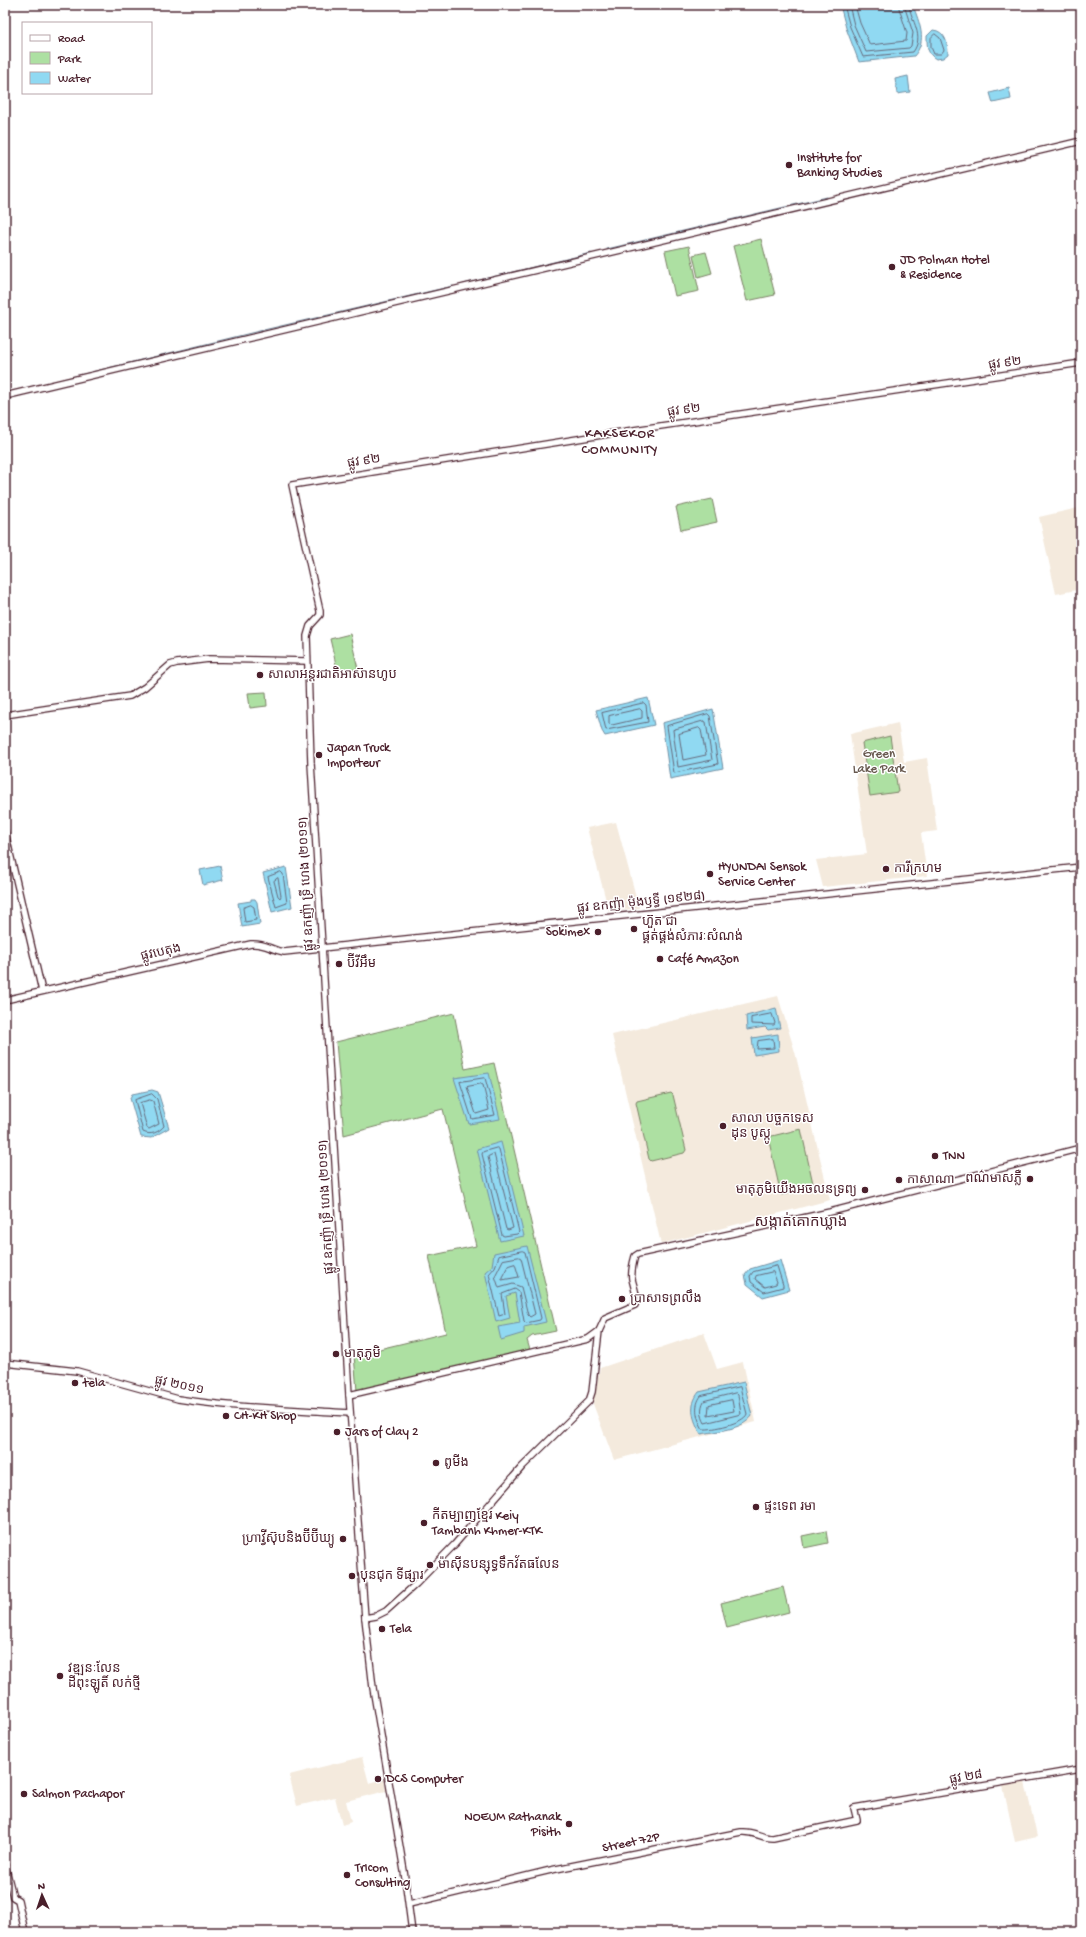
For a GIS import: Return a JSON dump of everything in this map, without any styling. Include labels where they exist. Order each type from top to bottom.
[{"type":"main road","points":[[5,396],[1081,142]]},
{"type":"main road","name":"ផ្លូវ ៩២","points":[[292,485],[627,431],[1081,363]]},
{"type":"main road","name":"ផ្លូវ ឧកញ៉ា ទ្រី ហេង (២០១១)","points":[[292,485],[320,611],[320,615],[308,631],[307,661],[311,763],[350,1413],[365,1618],[373,1688],[409,1904],[412,1932]]},
{"type":"main road","points":[[5,715],[130,696],[145,687],[170,665],[177,663],[209,659],[307,661]]},
{"type":"main road","points":[[5,832],[42,991]]},
{"type":"main road","name":"ផ្លូវ ឧកញ៉ា ម៉ុងឫទ្ធី (១៩២៨)","points":[[322,949],[1081,867]]},
{"type":"main road","name":"ផ្លូវបេតុង","points":[[5,1000],[251,944],[262,944],[277,951],[284,952],[322,949]]},
{"type":"main road","points":[[365,1618],[376,1616],[386,1611],[416,1584],[455,1544],[522,1467],[589,1401],[592,1392],[599,1331],[606,1318],[635,1305],[636,1299],[632,1269],[635,1256],[638,1254],[830,1212],[1081,1148]]},
{"type":"main road","points":[[349,1395],[588,1339],[599,1331]]},
{"type":"main road","name":"ផ្លូវ ២០១១","points":[[5,1363],[77,1371],[194,1401],[218,1405],[350,1413]]},
{"type":"main road","name":"ផ្លូវ ២៨","points":[[857,1820],[854,1808],[1081,1769]]},
{"type":"main road","name":"Street 72P","points":[[409,1904],[551,1870],[741,1832],[754,1832],[765,1838],[773,1838],[857,1820]]},
{"type":"main road","points":[[5,1865],[13,1897],[18,1900],[25,1932]]},
{"type":"shaded area","points":[[1078,508],[1081,521],[1081,589],[1056,594],[1039,517]]},
{"type":"shaded area","points":[[898,723],[904,762],[927,758],[937,831],[921,833],[927,876],[823,887],[816,860],[867,854],[850,734]]},
{"type":"shaded area","points":[[616,822],[639,908],[609,912],[587,828]]},
{"type":"shaded area","name":"សាលា បច្ចកទេស ដុន បូស្កូ","points":[[778,996],[795,1052],[830,1200],[661,1244],[612,1035]]},
{"type":"shaded area","points":[[704,1333],[717,1369],[743,1362],[756,1422],[614,1460],[593,1404],[600,1368]]},
{"type":"shaded area","points":[[362,1757],[369,1783],[384,1779],[386,1791],[346,1801],[351,1822],[342,1825],[335,1797],[297,1806],[289,1775]]},
{"type":"shaded area","points":[[1025,1782],[1037,1837],[1015,1842],[1003,1786]]},
{"type":"green space","points":[[761,239],[775,295],[747,301],[733,246]]},
{"type":"green space","points":[[689,246],[699,291],[675,296],[665,251]]},
{"type":"green space","points":[[706,252],[712,273],[698,277],[693,255]]},
{"type":"green space","points":[[712,499],[717,522],[681,530],[676,507]]},
{"type":"green space","points":[[350,634],[358,669],[338,673],[330,639]]},
{"type":"green space","points":[[266,692],[267,706],[250,708],[248,693]]},
{"type":"green space","name":"Green Lake Park","points":[[890,736],[898,792],[870,796],[862,743]]},
{"type":"green space","points":[[454,1013],[465,1069],[494,1063],[556,1331],[532,1336],[527,1340],[530,1350],[357,1391],[354,1355],[446,1333],[429,1256],[476,1246],[443,1109],[344,1135],[336,1042]]},
{"type":"green space","points":[[671,1093],[673,1095],[686,1150],[684,1153],[651,1161],[649,1159],[636,1103],[637,1101]]},
{"type":"green space","points":[[801,1129],[814,1188],[781,1195],[768,1137]]},
{"type":"green space","points":[[826,1531],[828,1543],[804,1548],[802,1536]]},
{"type":"green space","points":[[783,1587],[789,1612],[727,1628],[721,1603]]},
{"type":"water","points":[[840,5],[913,5],[921,31],[921,44],[918,50],[914,56],[859,62],[846,28]]},
{"type":"water","points":[[933,30],[943,35],[945,38],[948,54],[943,58],[936,59],[931,55],[928,49],[927,36]]},
{"type":"water","points":[[908,76],[910,92],[897,94],[895,79]]},
{"type":"water","points":[[1009,88],[1011,99],[993,103],[990,93]]},
{"type":"water","points":[[648,698],[654,725],[605,736],[596,710]]},
{"type":"water","points":[[713,709],[723,768],[670,779],[662,723]]},
{"type":"water","points":[[220,866],[223,880],[203,885],[200,870]]},
{"type":"water","points":[[286,867],[292,907],[272,912],[263,873]]},
{"type":"water","points":[[251,899],[255,899],[257,902],[260,924],[242,927],[238,903],[251,901]]},
{"type":"water","points":[[776,1008],[780,1028],[768,1030],[765,1027],[747,1030],[746,1016]]},
{"type":"water","points":[[778,1034],[779,1051],[754,1055],[752,1038]]},
{"type":"water","points":[[489,1073],[500,1119],[469,1124],[454,1078]]},
{"type":"water","points":[[152,1090],[158,1092],[169,1128],[151,1138],[141,1137],[130,1098],[132,1094]]},
{"type":"water","points":[[501,1142],[524,1236],[500,1241],[477,1149]]},
{"type":"water","points":[[527,1246],[546,1322],[524,1327],[524,1333],[501,1340],[498,1327],[520,1323],[515,1293],[506,1296],[510,1318],[496,1322],[485,1272],[492,1266],[494,1253]]},
{"type":"water","points":[[780,1260],[789,1290],[763,1297],[747,1284],[745,1275],[750,1269]]},
{"type":"water","points":[[744,1382],[752,1416],[748,1421],[736,1427],[722,1431],[701,1434],[693,1413],[694,1402],[699,1392]]},
{"type":"waterway","points":[[607,249],[827,197]]},
{"type":"waterway","points":[[463,284],[591,253]]},
{"type":"waterway","points":[[63,379],[453,286]]},
{"type":"place","name":"Institute for Banking Studies","points":[[789,165]]},
{"type":"place","name":"JD Polman Hotel & Residence","points":[[892,267]]},
{"type":"place","name":"សាលាអន្ដរជាតិអាស៊ានហូប","points":[[260,675]]},
{"type":"place","name":"Japan Truck Importeur","points":[[319,755]]},
{"type":"place","name":"ការីក្រហម","points":[[886,869]]},
{"type":"place","name":"HYUNDAI Sensok Service Center","points":[[710,874]]},
{"type":"place","name":"ហ៊ួត ជា ផ្គត់ផ្គង់សំភារៈសំណង់","points":[[634,929]]},
{"type":"place","name":"Sokimex","points":[[598,932]]},
{"type":"place","name":"Café Amazon","points":[[660,959]]},
{"type":"place","name":"ប៊ីវីអឹម","points":[[339,964]]},
{"type":"place","name":"សាលា បច្ចកទេស ដុន បូស្កូ","points":[[723,1126]]},
{"type":"place","name":"TNN","points":[[935,1156]]},
{"type":"place","name":"ពណ៌មាសភ្លឺ","points":[[1030,1179]]},
{"type":"place","name":"កាសាណា","points":[[899,1180]]},
{"type":"place","name":"មាតុភូមិយើងអចលនទ្រព្យ","points":[[865,1190]]},
{"type":"place","name":"ប្រាសាទព្រលឹង","points":[[622,1299]]},
{"type":"place","name":"មាតុភូមិ","points":[[336,1354]]},
{"type":"place","name":"tela","points":[[75,1383]]},
{"type":"place","name":"CH-KH Shop","points":[[226,1416]]},
{"type":"place","name":"Jars of Clay 2","points":[[337,1432]]},
{"type":"place","name":"ពូមីង","points":[[436,1463]]},
{"type":"place","name":"ផ្ទះទេព រមា","points":[[756,1507]]},
{"type":"place","name":"កីតម្បាញខ្មែរ Keiy Tambanh Khmer-KTK","points":[[424,1523]]},
{"type":"place","name":"ហ្រាវ្វីស៊ុបនិងប៊ីប៊ីឃ្យូ","points":[[343,1539]]},
{"type":"place","name":"ម៉ាស៊ីនបន្សុទ្ធទឹកវ័តធលែន","points":[[430,1565]]},
{"type":"place","name":"បុនជុក ទីផ្សារ","points":[[352,1576]]},
{"type":"place","name":"Tela","points":[[382,1629]]},
{"type":"place","name":"វឌ្ឍនៈលែន ដីពុះឡូតិ៍ លក់ថ្មី","points":[[60,1676]]},
{"type":"place","name":"DCS Computer","points":[[378,1779]]},
{"type":"place","name":"Salmon Pachapor","points":[[24,1794]]},
{"type":"place","name":"NOEUM Rathanak Pisith","points":[[569,1824]]},
{"type":"place","name":"TrIcom Consulting","points":[[347,1875]]},
{"type":"district","name":"KAKSEKOR COMMUNITY","points":[[620,442]]},
{"type":"district","name":"សង្កាត់គោកឃ្លាង","points":[[801,1223]]}]
